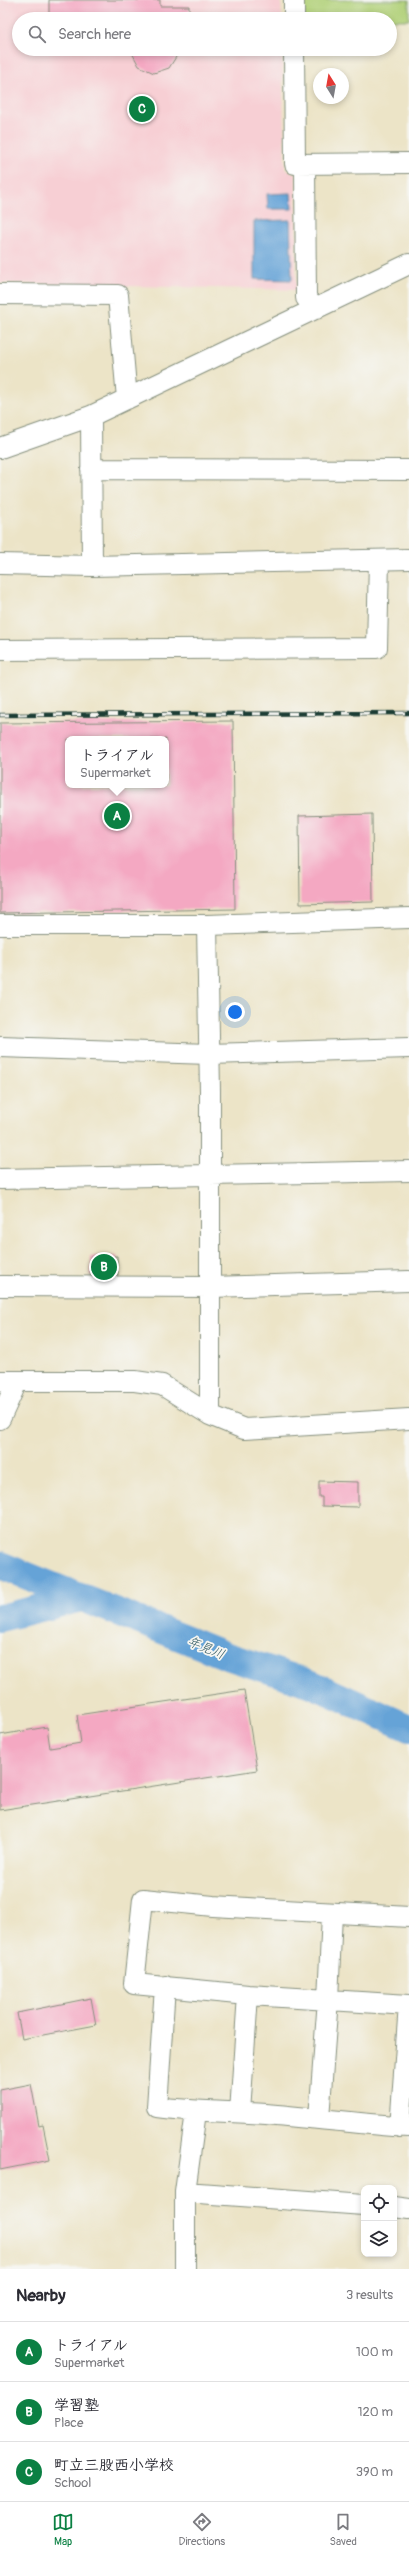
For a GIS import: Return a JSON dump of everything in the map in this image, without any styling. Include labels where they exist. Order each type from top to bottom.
[{"type":"street","points":[[294,0],[294,12]]},
{"type":"street","points":[[294,56],[295,164],[330,166],[409,163]]},
{"type":"street","points":[[305,164],[306,298],[316,309]]},
{"type":"street","points":[[3,445],[91,416],[409,264]]},
{"type":"street","points":[[0,294],[118,295],[127,399]]},
{"type":"street","points":[[91,416],[92,566]]},
{"type":"street","points":[[91,469],[409,470]]},
{"type":"street","points":[[0,564],[92,566],[409,559]]},
{"type":"street","points":[[0,650],[377,648],[379,560]]},
{"type":"street","points":[[0,925],[207,925],[409,918]]},
{"type":"street","points":[[207,925],[211,1288],[210,1415]]},
{"type":"street","points":[[0,1047],[209,1054],[409,1048]]},
{"type":"street","points":[[0,1179],[409,1171]]},
{"type":"street","points":[[0,1286],[211,1288],[409,1281]]},
{"type":"street","points":[[0,1419],[8,1381],[134,1382],[162,1385],[210,1415],[244,1429],[409,1419]]},
{"type":"street","points":[[165,1986],[157,2107],[196,2112],[240,2112],[319,2118],[404,2127],[409,2005],[248,1995],[165,1986],[134,1984],[143,1899],[332,1914],[409,1917]]},
{"type":"street","points":[[319,2118],[328,1999],[332,1914]]},
{"type":"street","points":[[240,2112],[248,1995]]},
{"type":"street","points":[[185,2269],[185,2192],[196,2112]]},
{"type":"street","points":[[185,2192],[361,2205]]},
{"type":"street","points":[[397,2207],[409,2209]]},
{"type":"shaded area","points":[[0,0],[281,0],[282,12],[12,12],[12,56],[282,56],[285,169],[296,175],[296,290],[0,283]]},
{"type":"green space","points":[[302,0],[409,0],[409,20],[397,20],[397,12],[302,12]]},
{"type":"water","points":[[291,193],[292,209],[268,209],[267,194]]},
{"type":"water","points":[[290,220],[292,280],[254,279],[254,221]]},
{"type":"building","points":[[49,0],[160,0],[160,6],[189,6],[189,12],[49,12]]},
{"type":"building","points":[[134,56],[177,56],[169,68],[154,73],[139,66]]},
{"type":"building","points":[[233,721],[235,909],[0,913],[0,723]]},
{"type":"building","points":[[372,814],[373,902],[300,904],[299,816]]},
{"type":"building","points":[[117,1256],[118,1275],[91,1275],[91,1257]]},
{"type":"building","points":[[319,1481],[358,1482],[358,1507],[322,1506],[322,1497],[319,1497]]},
{"type":"building","points":[[244,1690],[257,1770],[0,1810],[0,1735],[47,1727],[50,1748],[81,1743],[77,1715]]},
{"type":"building","points":[[91,1998],[96,2025],[22,2039],[17,2013]]},
{"type":"building","points":[[31,2084],[39,2126],[43,2125],[50,2160],[0,2170],[0,2090]]},
{"type":"waterway","name":"年見川","points":[[0,1565],[227,1656],[312,1684],[409,1728]]},
{"type":"waterway","name":"年見川","points":[[0,1618],[82,1598]]},
{"type":"railway","points":[[0,715],[409,713]]},
{"type":"place","name":"町立三股西小学校","points":[[142,109]]},
{"type":"place","name":"トライアル","points":[[117,816]]},
{"type":"place","name":"学習塾","points":[[104,1267]]}]
